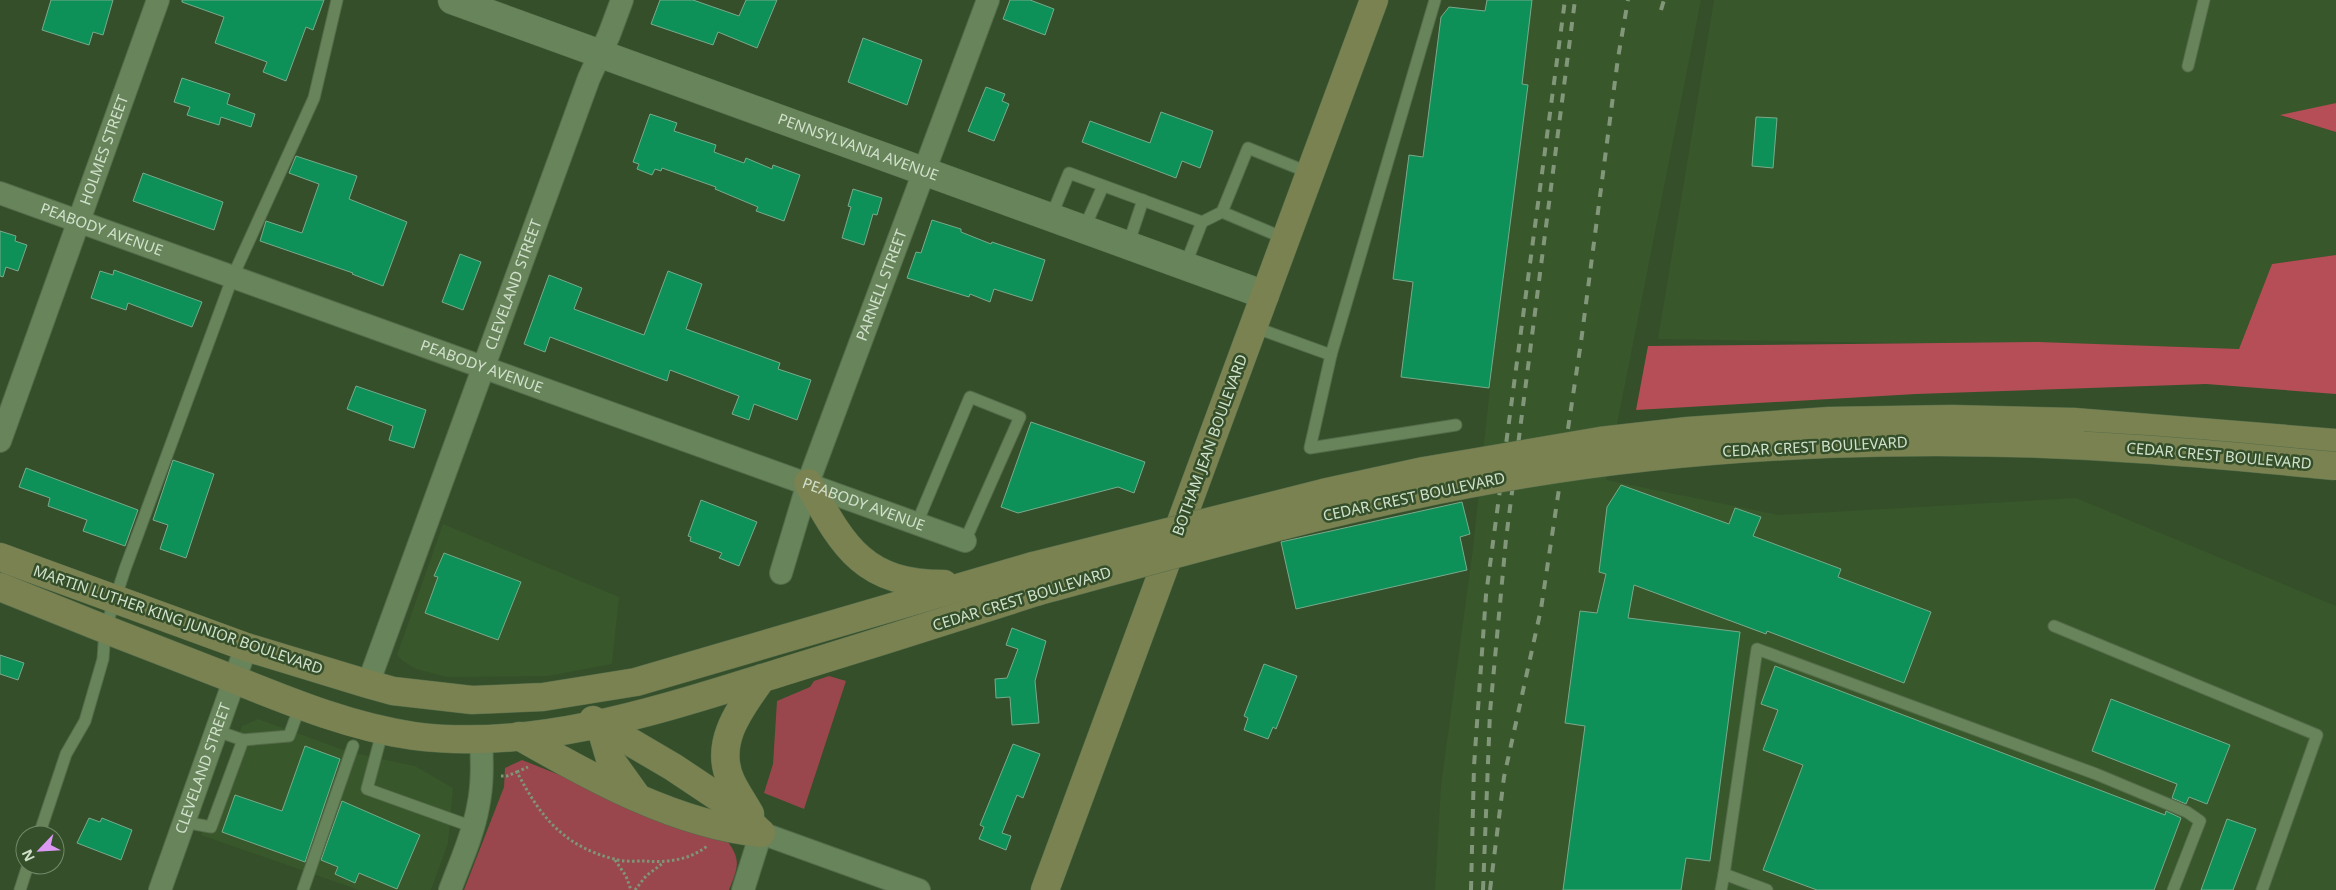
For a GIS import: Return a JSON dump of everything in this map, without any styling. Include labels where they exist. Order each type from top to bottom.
[{"type":"main road","name":"BOTHAM JEAN BOULEVARD","points":[[1045,890],[1374,0]]},
{"type":"main road","name":"CEDAR CREST BOULEVARD","points":[[519,736],[600,726],[762,678],[1035,579],[1324,493],[1424,471],[1600,441],[1688,431],[1829,421],[1952,419],[2130,426],[2336,443]]},
{"type":"main road","name":"CEDAR CREST BOULEVARD","points":[[564,694],[636,682],[968,584],[1035,579],[1276,527],[1361,506],[1525,474],[1685,454],[1834,444],[1922,442],[2137,449],[2336,466]]},
{"type":"main road","points":[[808,483],[838,536],[858,557],[879,572],[899,581],[922,584],[968,584]]},
{"type":"main road","name":"MARTIN LUTHER KING JUNIOR BOULEVARD","points":[[0,557],[246,647],[393,691],[472,700],[544,697],[564,694]]},
{"type":"main road","name":"MARTIN LUTHER KING JUNIOR BOULEVARD","points":[[0,587],[234,680],[345,721],[414,736],[481,738],[519,736]]},
{"type":"main road","points":[[761,833],[730,780],[726,758],[728,736],[735,716],[762,678]]},
{"type":"main road","points":[[600,726],[618,700],[636,682]]},
{"type":"main road","points":[[564,694],[600,726],[622,736],[728,803],[761,833]]},
{"type":"main road","points":[[600,726],[610,759],[637,796]]},
{"type":"main road","points":[[519,736],[560,759],[685,818],[730,830],[761,833]]},
{"type":"street","name":"HOLMES STREET","points":[[0,441],[158,0]]},
{"type":"street","name":"PENNSYLVANIA AVENUE","points":[[452,0],[599,55],[1266,295]]},
{"type":"street","name":"CLEVELAND STREET","points":[[368,684],[586,87],[622,0]]},
{"type":"street","name":"PARNELL STREET","points":[[781,573],[808,483],[988,0]]},
{"type":"street","name":"PEABODY AVENUE","points":[[0,193],[965,541]]},
{"type":"street","name":"CLEVELAND STREET","points":[[160,890],[246,647]]},
{"type":"street","points":[[450,890],[476,816],[482,771],[481,738]]},
{"type":"street","points":[[743,890],[761,833],[919,890]]},
{"type":"lane","points":[[42,825],[66,754],[85,721],[103,658],[106,630],[115,599],[233,276],[314,98],[337,0]]},
{"type":"lane","points":[[1435,0],[1330,355],[1310,448],[1456,425]]},
{"type":"lane","points":[[2188,66],[2204,0]]},
{"type":"lane","points":[[1185,266],[1202,222],[1222,212],[1248,148],[1310,173]]},
{"type":"lane","points":[[1052,217],[1068,173],[1202,222]]},
{"type":"lane","points":[[1084,229],[1103,186]]},
{"type":"lane","points":[[1128,245],[1143,200]]},
{"type":"lane","points":[[1222,212],[1286,239]]},
{"type":"lane","points":[[1254,327],[1330,355]]},
{"type":"lane","points":[[917,523],[970,397],[1020,417],[965,541]]},
{"type":"lane","points":[[2054,626],[2317,734],[2262,890]]},
{"type":"lane","points":[[1721,890],[1757,649],[2096,774],[2187,812],[2200,821],[2173,890]]},
{"type":"lane","points":[[217,731],[243,740],[289,736],[300,705]]},
{"type":"lane","points":[[384,729],[367,789],[476,816]]},
{"type":"lane","points":[[184,822],[211,827],[243,740]]},
{"type":"lane","points":[[303,890],[353,746]]},
{"type":"lane","points":[[1724,874],[1767,890]]},
{"type":"lane","points":[[20,890],[25,875]]},
{"type":"path","points":[[500,776],[507,776],[517,772],[541,813],[567,838],[590,851],[615,860],[663,862],[688,857],[701,851],[711,842]]},
{"type":"path","points":[[615,860],[626,876],[631,890]]},
{"type":"path","points":[[636,890],[646,876],[663,862]]},
{"type":"shaded area","points":[[1531,0],[1701,0],[1606,480],[1779,515],[2076,498],[2336,606],[2336,890],[1435,890],[1441,786],[1473,548]]},
{"type":"shaded area","points":[[1714,0],[2336,0],[2336,103],[2281,116],[2336,132],[2336,255],[2272,264],[2239,349],[1658,339]]},
{"type":"shaded area","points":[[2336,103],[2336,132],[2280,115]]},
{"type":"shaded area","points":[[2336,255],[2336,394],[2206,384],[1916,394],[1636,410],[1648,346],[2038,342],[2239,349],[2272,264]]},
{"type":"shaded area","points":[[443,524],[619,597],[612,664],[548,676],[448,677],[416,669],[403,661],[397,655]]},
{"type":"shaded area","points":[[829,676],[846,681],[804,809],[764,793],[773,764],[777,701],[810,687],[814,681]]},
{"type":"shaded area","points":[[258,719],[349,752],[415,766],[453,788],[448,843],[431,890],[359,890],[201,835],[242,726]]},
{"type":"shaded area","points":[[522,760],[728,842],[737,860],[729,890],[464,890],[504,787],[505,768]]},
{"type":"building","points":[[51,0],[113,0],[103,35],[93,32],[89,45],[42,30]]},
{"type":"building","points":[[182,0],[324,0],[313,30],[306,27],[286,81],[263,72],[267,62],[215,43],[224,17],[182,2]]},
{"type":"building","points":[[660,0],[693,0],[739,16],[746,0],[777,0],[757,48],[718,32],[713,45],[651,24]]},
{"type":"building","points":[[1010,0],[1030,0],[1054,9],[1045,35],[1003,19]]},
{"type":"building","points":[[1487,0],[1532,0],[1522,84],[1528,85],[1489,388],[1401,377],[1413,282],[1393,279],[1409,155],[1423,157],[1441,17],[1449,7],[1485,11]]},
{"type":"building","points":[[863,38],[922,60],[907,105],[848,82]]},
{"type":"building","points":[[182,78],[230,94],[227,104],[255,114],[251,127],[221,117],[219,125],[187,115],[190,107],[174,102]]},
{"type":"building","points":[[986,87],[1005,94],[1002,101],[1009,104],[994,141],[968,131]]},
{"type":"building","points":[[1161,112],[1213,131],[1200,168],[1182,161],[1176,178],[1082,142],[1090,121],[1150,143]]},
{"type":"building","points":[[650,114],[677,123],[674,131],[716,145],[714,152],[744,163],[746,158],[772,169],[773,165],[800,175],[784,221],[756,211],[758,207],[715,189],[716,187],[662,168],[661,171],[655,169],[652,175],[637,169],[639,164],[633,162]]},
{"type":"building","points":[[1756,117],[1777,118],[1773,168],[1752,166]]},
{"type":"building","points":[[296,156],[357,176],[349,199],[407,222],[383,286],[353,273],[260,241],[266,221],[302,233],[319,184],[289,173]]},
{"type":"building","points":[[143,173],[223,202],[214,230],[133,201]]},
{"type":"building","points":[[853,189],[882,198],[877,215],[873,214],[864,245],[842,238],[851,207],[848,206]]},
{"type":"building","points":[[932,220],[961,229],[961,232],[991,244],[992,242],[1045,260],[1032,301],[994,289],[990,302],[970,294],[969,297],[907,278],[916,252],[921,253]]},
{"type":"building","points":[[0,231],[16,236],[15,241],[27,245],[18,271],[6,267],[3,277],[0,276]]},
{"type":"building","points":[[460,254],[481,262],[463,310],[442,302]]},
{"type":"building","points":[[114,270],[202,302],[192,327],[128,303],[126,310],[91,298],[100,271],[113,275]]},
{"type":"building","points":[[668,271],[702,284],[686,329],[780,363],[778,369],[811,380],[797,420],[754,404],[749,420],[732,414],[739,396],[670,370],[667,381],[550,337],[545,352],[524,344],[549,275],[582,288],[574,309],[644,335]]},
{"type":"building","points":[[356,386],[426,410],[414,448],[389,440],[393,426],[347,409]]},
{"type":"building","points":[[1031,422],[1145,462],[1134,493],[1118,487],[1018,513],[1001,507]]},
{"type":"building","points":[[173,460],[214,474],[186,558],[160,549],[168,525],[153,520]]},
{"type":"building","points":[[26,468],[138,510],[125,546],[83,531],[87,520],[48,506],[50,498],[19,487]]},
{"type":"building","points":[[1621,485],[1729,524],[1735,508],[1761,517],[1753,536],[1841,569],[1838,577],[1931,612],[1904,683],[1767,631],[1766,634],[1634,585],[1628,618],[1740,632],[1710,861],[1686,858],[1681,890],[1563,890],[1585,726],[1565,723],[1580,611],[1597,613],[1606,574],[1599,572],[1607,507]]},
{"type":"building","points":[[701,500],[757,522],[739,566],[719,558],[722,553],[690,541],[691,537],[688,536]]},
{"type":"building","points":[[1462,502],[1470,534],[1460,537],[1467,570],[1296,609],[1281,542]]},
{"type":"building","points":[[444,553],[521,582],[498,640],[425,613],[438,577],[434,576]]},
{"type":"building","points":[[1012,628],[1046,641],[1035,681],[1039,723],[1012,725],[1010,697],[996,698],[995,679],[1007,678],[1018,649],[1006,645]]},
{"type":"building","points":[[0,655],[24,663],[18,680],[0,674]]},
{"type":"building","points":[[1264,664],[1297,676],[1276,729],[1273,727],[1268,739],[1244,730],[1248,718],[1244,716]]},
{"type":"building","points":[[1775,666],[2165,815],[2166,811],[2181,818],[2154,890],[1817,890],[1763,870],[1803,765],[1763,750],[1778,710],[1761,704]]},
{"type":"building","points":[[2111,699],[2230,745],[2207,804],[2189,797],[2186,804],[2172,798],[2177,784],[2092,751]]},
{"type":"building","points":[[1013,744],[1040,754],[1023,798],[1017,795],[1002,833],[1011,836],[1006,850],[979,839],[984,827],[980,825]]},
{"type":"building","points":[[305,746],[340,759],[305,862],[222,832],[235,795],[282,811]]},
{"type":"building","points":[[342,801],[420,835],[397,889],[359,873],[355,883],[335,874],[338,867],[321,860]]},
{"type":"building","points":[[89,818],[100,822],[102,818],[132,830],[121,860],[77,843]]},
{"type":"building","points":[[2227,819],[2256,829],[2233,890],[2201,890]]},
{"type":"railway","points":[[1471,890],[1474,766],[1486,595],[1565,0]]},
{"type":"railway","points":[[1483,890],[1490,712],[1506,539],[1575,0]]},
{"type":"railway","points":[[1490,890],[1504,777],[1541,609],[1581,342],[1618,58],[1628,0]]},
{"type":"railway","points":[[1661,10],[1664,0]]}]
